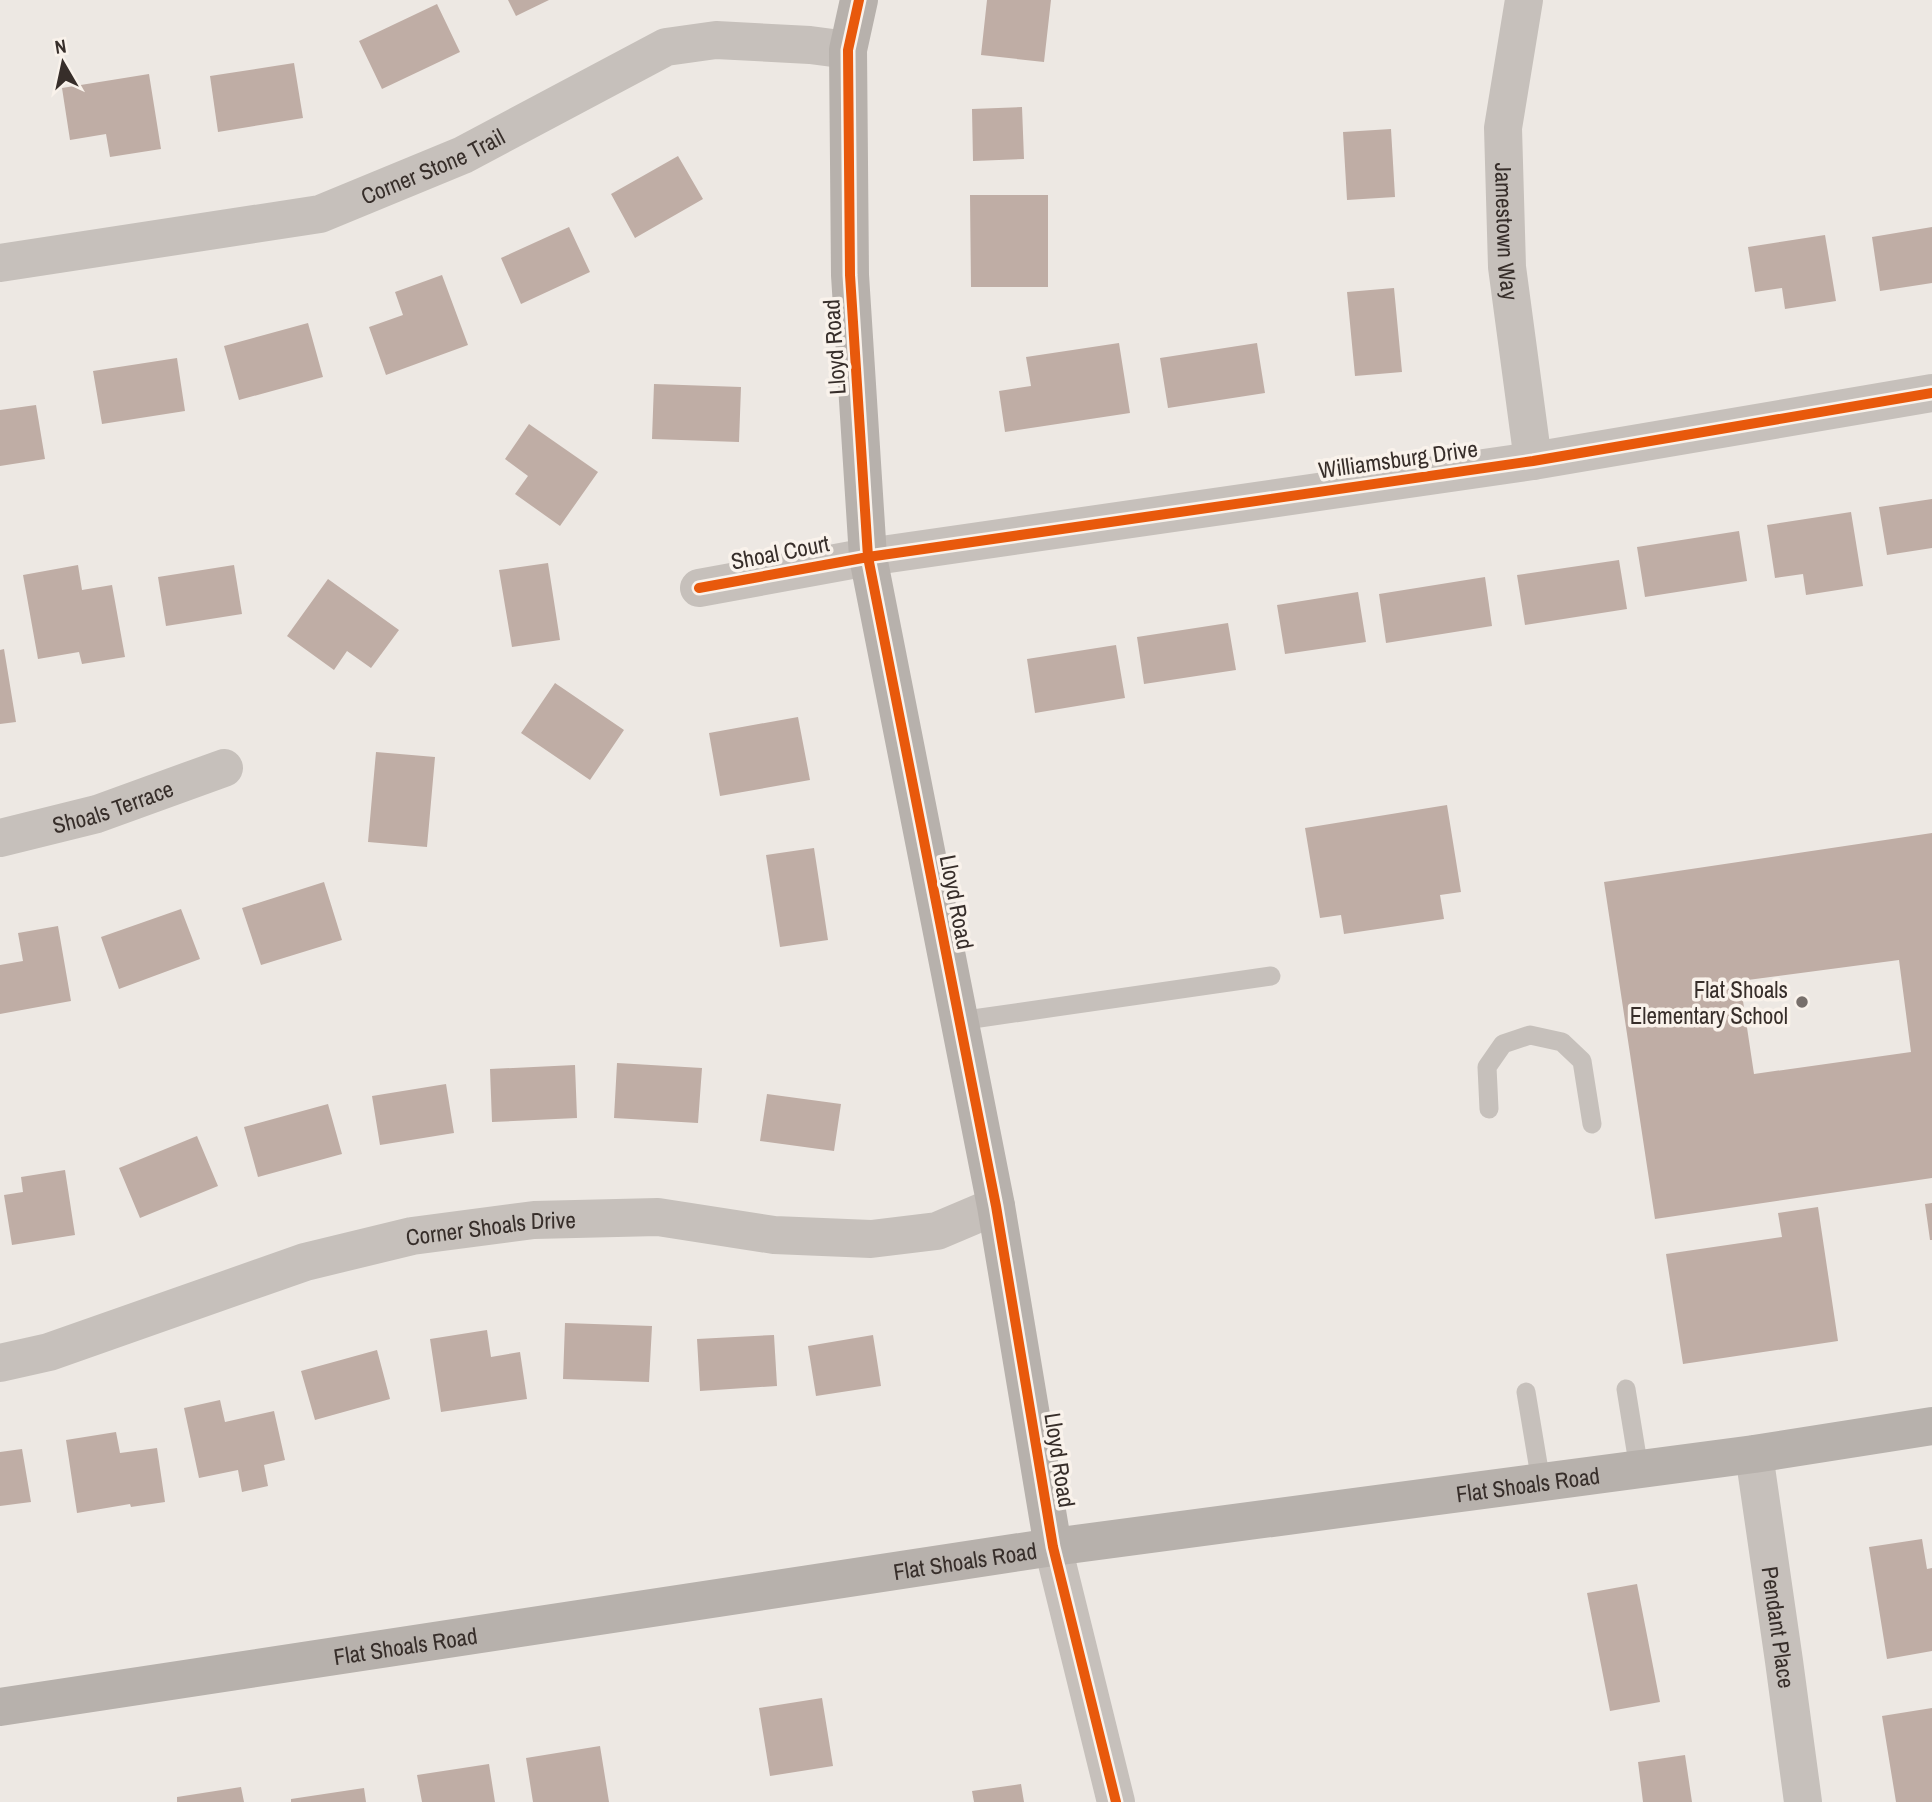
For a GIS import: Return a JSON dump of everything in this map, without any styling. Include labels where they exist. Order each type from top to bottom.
[{"type":"main road","name":"Lloyd Road","points":[[859,0],[848,50],[850,275],[868,557],[996,1206],[1053,1547]]},
{"type":"main road","name":"Flat Shoals Road","points":[[0,1707],[1053,1547],[1754,1454],[1932,1426]]},
{"type":"street","name":"Jamestown Way","points":[[1524,0],[1503,128],[1507,267],[1533,461]]},
{"type":"street","name":"Corner Stone Trail","points":[[0,263],[320,214],[463,156],[666,47],[716,40],[810,45],[848,50]]},
{"type":"street","name":"Williamsburg Drive","points":[[868,557],[1533,461],[1932,393]]},
{"type":"street","name":"Shoal Court","points":[[699,589],[868,557]]},
{"type":"street","name":"Shoals Terrace","points":[[0,838],[97,814],[223,768]]},
{"type":"street","name":"Corner Shoals Drive","points":[[0,1363],[49,1352],[305,1262],[412,1236],[534,1220],[659,1217],[774,1235],[871,1240],[937,1231],[996,1206]]},
{"type":"street","name":"Pendant Place","points":[[1754,1454],[1803,1802]]},
{"type":"street","name":"Lloyd Road","points":[[1053,1547],[1116,1802]]},
{"type":"lane","points":[[960,1021],[1271,976]]},
{"type":"lane","points":[[1489,1109],[1487,1067],[1503,1044],[1530,1035],[1562,1042],[1582,1061],[1592,1124]]},
{"type":"lane","points":[[1626,1389],[1639,1469]]},
{"type":"lane","points":[[1526,1392],[1541,1482]]},
{"type":"building","points":[[508,0],[549,0],[516,16]]},
{"type":"building","points":[[987,0],[1051,0],[1044,62],[981,55]]},
{"type":"building","points":[[437,4],[460,52],[382,89],[359,41]]},
{"type":"building","points":[[294,63],[303,118],[218,132],[210,76]]},
{"type":"building","points":[[149,74],[161,149],[110,157],[106,134],[70,140],[62,88]]},
{"type":"building","points":[[1022,107],[1024,159],[973,161],[972,109]]},
{"type":"building","points":[[1391,129],[1395,197],[1347,200],[1343,132]]},
{"type":"building","points":[[678,156],[703,199],[635,238],[611,194]]},
{"type":"building","points":[[970,195],[1048,195],[1048,287],[971,287]]},
{"type":"building","points":[[569,227],[590,272],[521,304],[501,258]]},
{"type":"building","points":[[1932,227],[1932,283],[1880,291],[1872,237]]},
{"type":"building","points":[[1825,235],[1836,301],[1785,309],[1782,288],[1755,292],[1748,247]]},
{"type":"building","points":[[442,275],[468,345],[386,375],[369,327],[403,315],[395,292]]},
{"type":"building","points":[[1394,288],[1402,372],[1355,376],[1347,292]]},
{"type":"building","points":[[308,323],[323,377],[239,400],[224,346]]},
{"type":"building","points":[[1119,343],[1130,413],[1005,432],[999,391],[1031,386],[1026,357]]},
{"type":"building","points":[[1257,343],[1265,393],[1168,408],[1160,358]]},
{"type":"building","points":[[177,358],[185,411],[102,424],[93,371]]},
{"type":"building","points":[[654,384],[741,387],[739,442],[652,439]]},
{"type":"building","points":[[36,405],[45,459],[0,466],[0,410]]},
{"type":"building","points":[[529,424],[598,472],[560,526],[515,494],[528,476],[505,459]]},
{"type":"building","points":[[1932,499],[1932,548],[1887,555],[1879,507]]},
{"type":"building","points":[[1851,512],[1863,586],[1806,595],[1803,574],[1775,578],[1767,525]]},
{"type":"building","points":[[1739,531],[1747,581],[1645,597],[1637,547]]},
{"type":"building","points":[[1619,560],[1627,609],[1525,625],[1517,575]]},
{"type":"building","points":[[548,563],[560,640],[512,647],[499,570]]},
{"type":"building","points":[[78,565],[82,590],[112,585],[125,657],[82,664],[79,652],[38,659],[23,575]]},
{"type":"building","points":[[234,565],[242,614],[166,626],[158,577]]},
{"type":"building","points":[[1485,577],[1492,626],[1386,643],[1379,594]]},
{"type":"building","points":[[328,579],[399,630],[371,668],[347,651],[334,670],[287,636]]},
{"type":"building","points":[[1358,592],[1366,642],[1285,654],[1277,605]]},
{"type":"building","points":[[1228,623],[1236,670],[1144,684],[1137,637]]},
{"type":"building","points":[[1116,645],[1125,698],[1035,713],[1027,659]]},
{"type":"building","points":[[4,649],[16,722],[0,724],[0,650]]},
{"type":"building","points":[[555,683],[624,730],[590,780],[521,733]]},
{"type":"building","points":[[798,717],[810,780],[720,796],[709,733]]},
{"type":"building","points":[[376,752],[435,757],[427,847],[368,842]]},
{"type":"building","points":[[1447,805],[1461,892],[1440,895],[1444,919],[1344,934],[1341,915],[1320,918],[1305,828]]},
{"type":"building","points":[[1932,833],[1932,1178],[1655,1219],[1604,882]],"holes":[[[1899,960],[1911,1052],[1754,1074],[1740,981]]]},
{"type":"building","points":[[814,848],[828,940],[780,947],[766,855]]},
{"type":"building","points":[[324,882],[342,940],[261,965],[242,908]]},
{"type":"building","points":[[181,909],[200,959],[119,989],[101,937]]},
{"type":"building","points":[[58,926],[71,1001],[0,1014],[0,965],[23,961],[18,933]]},
{"type":"building","points":[[617,1063],[702,1068],[698,1123],[614,1118]]},
{"type":"building","points":[[575,1065],[577,1118],[492,1122],[490,1069]]},
{"type":"building","points":[[446,1084],[454,1133],[380,1145],[372,1096]]},
{"type":"building","points":[[767,1094],[841,1104],[834,1151],[760,1141]]},
{"type":"building","points":[[328,1104],[342,1154],[258,1177],[244,1127]]},
{"type":"building","points":[[197,1136],[218,1186],[140,1218],[119,1168]]},
{"type":"building","points":[[65,1170],[75,1235],[12,1245],[4,1195],[23,1192],[21,1177]]},
{"type":"building","points":[[1932,1203],[1932,1240],[1930,1240],[1925,1204]]},
{"type":"building","points":[[1818,1207],[1838,1341],[1683,1364],[1666,1254],[1782,1237],[1778,1213]]},
{"type":"building","points":[[565,1323],[652,1326],[649,1382],[563,1379]]},
{"type":"building","points":[[487,1330],[491,1357],[520,1352],[527,1399],[441,1412],[430,1339]]},
{"type":"building","points":[[774,1335],[777,1386],[700,1391],[697,1339]]},
{"type":"building","points":[[873,1335],[881,1386],[816,1396],[808,1346]]},
{"type":"building","points":[[377,1350],[390,1399],[315,1420],[301,1371]]},
{"type":"building","points":[[220,1400],[225,1422],[274,1411],[285,1460],[264,1465],[268,1486],[242,1492],[238,1470],[199,1478],[184,1408]]},
{"type":"building","points":[[116,1432],[120,1453],[157,1448],[165,1502],[131,1507],[130,1504],[77,1513],[66,1440]]},
{"type":"building","points":[[22,1449],[31,1502],[0,1506],[0,1452]]},
{"type":"building","points":[[1922,1539],[1927,1569],[1932,1568],[1932,1651],[1887,1659],[1869,1547]]},
{"type":"building","points":[[1637,1584],[1660,1702],[1610,1711],[1587,1593]]},
{"type":"building","points":[[822,1698],[833,1766],[770,1776],[759,1708]]},
{"type":"building","points":[[1932,1708],[1932,1802],[1896,1802],[1882,1716]]},
{"type":"building","points":[[600,1746],[609,1802],[533,1802],[526,1758]]},
{"type":"building","points":[[1685,1755],[1692,1802],[1643,1802],[1638,1762]]},
{"type":"building","points":[[489,1764],[495,1802],[422,1802],[417,1775]]},
{"type":"building","points":[[1021,1784],[1024,1802],[974,1802],[972,1791]]},
{"type":"building","points":[[241,1787],[244,1802],[177,1802],[177,1797]]},
{"type":"building","points":[[364,1788],[366,1802],[291,1802],[291,1799]]},
{"type":"cycle path","points":[[859,0],[848,50],[850,275],[868,557],[996,1206],[1053,1547],[1116,1802]]},
{"type":"cycle path","points":[[699,588],[868,557],[1533,461],[1932,393]]},
{"type":"place","name":"Flat Shoals Elementary School","points":[[1802,1002]]}]
